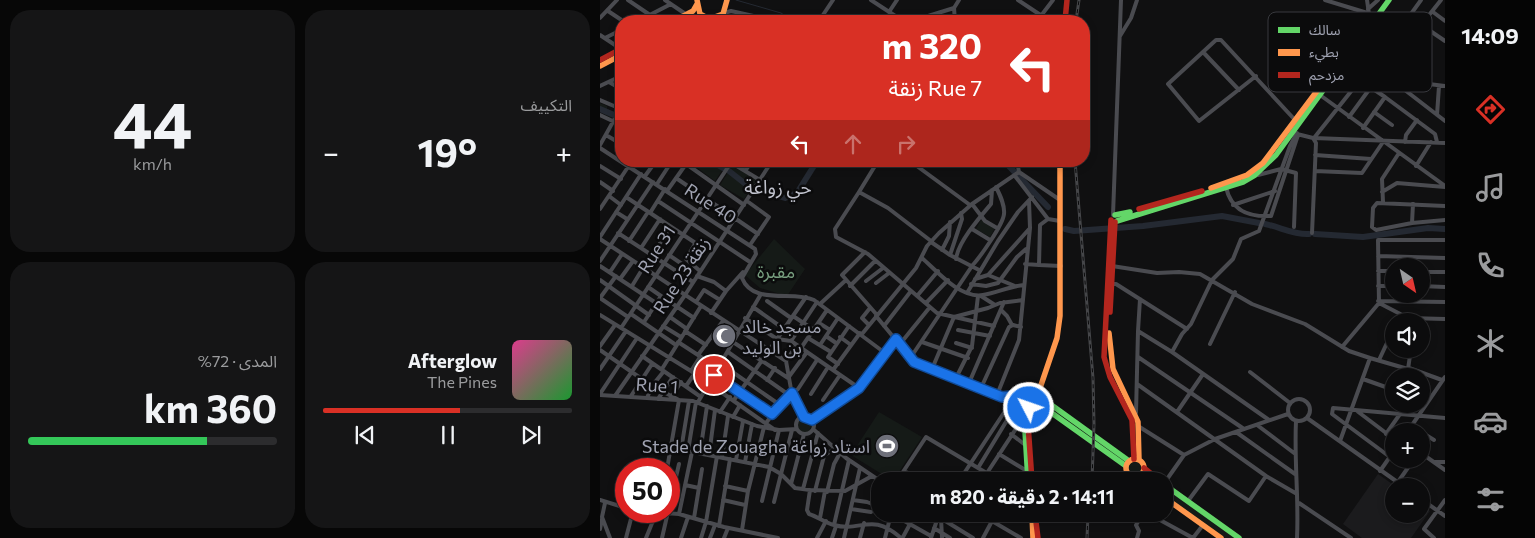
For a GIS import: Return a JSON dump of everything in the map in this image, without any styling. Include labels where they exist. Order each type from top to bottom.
[{"type":"main road","points":[[1066,15],[1067,0]]},
{"type":"main road","points":[[1371,12],[1385,0]]},
{"type":"main road","points":[[1380,12],[1389,0]]},
{"type":"main road","points":[[696,2],[702,15]]},
{"type":"main road","points":[[690,15],[696,2]]},
{"type":"main road","points":[[600,60],[615,52]]},
{"type":"main road","points":[[600,66],[615,58]]},
{"type":"main road","points":[[1114,221],[1247,175],[1263,163],[1296,127],[1319,92]]},
{"type":"main road","points":[[1114,221],[1226,187],[1255,175],[1270,162],[1322,92]]},
{"type":"main road","points":[[1031,472],[1028,424],[1058,330],[1061,266],[1060,167]]},
{"type":"main road","points":[[1114,221],[1105,363],[1132,420],[1132,461]]},
{"type":"main road","points":[[1112,235],[1112,284],[1108,355],[1120,385],[1136,415],[1138,426],[1132,461],[1128,472]]},
{"type":"main road","points":[[1027,471],[1021,420],[1022,397],[1024,387],[1043,379]]},
{"type":"main road","points":[[1032,385],[1036,398]]},
{"type":"main road","points":[[1022,397],[1036,398],[1149,472]]},
{"type":"main road","points":[[1143,472],[1144,468]]},
{"type":"main road","points":[[1173,489],[1239,538]]},
{"type":"main road","points":[[1173,504],[1221,538]]},
{"type":"main road","points":[[1033,522],[1034,538]]},
{"type":"main road","points":[[1036,522],[1038,538]]},
{"type":"street","points":[[600,18],[616,2],[610,0]]},
{"type":"street","points":[[628,0],[650,15],[671,4]]},
{"type":"street","points":[[665,0],[684,15]]},
{"type":"street","points":[[823,15],[833,0]]},
{"type":"street","points":[[871,0],[894,15]]},
{"type":"street","points":[[889,12],[897,0]]},
{"type":"street","points":[[955,15],[954,8],[959,0]]},
{"type":"street","points":[[1018,0],[1040,15]]},
{"type":"street","points":[[1042,15],[1053,0]]},
{"type":"street","points":[[1114,221],[1121,0]]},
{"type":"street","points":[[1119,38],[1131,18],[1137,0]]},
{"type":"street","points":[[1325,0],[1367,12]]},
{"type":"street","points":[[1371,12],[1378,0]]},
{"type":"street","points":[[1412,12],[1421,0]]},
{"type":"street","points":[[1443,0],[1433,12],[1445,21]]},
{"type":"street","points":[[727,6],[757,15]]},
{"type":"street","points":[[931,15],[954,8]]},
{"type":"street","points":[[608,11],[615,16]]},
{"type":"street","points":[[1432,32],[1445,41]]},
{"type":"street","points":[[605,38],[615,33]]},
{"type":"street","points":[[600,35],[615,45]]},
{"type":"street","points":[[1256,76],[1201,120],[1197,120],[1168,84],[1216,40],[1221,40],[1256,76],[1268,91]]},
{"type":"street","points":[[1203,52],[1239,90]]},
{"type":"street","points":[[600,86],[615,79]]},
{"type":"street","points":[[609,82],[615,86]]},
{"type":"street","points":[[1432,85],[1445,86]]},
{"type":"street","points":[[1437,115],[1439,86]]},
{"type":"street","points":[[1269,92],[1296,127],[1314,138],[1445,143]]},
{"type":"street","points":[[1312,233],[1315,171],[1314,138],[1351,92]]},
{"type":"street","points":[[1349,117],[1367,92]]},
{"type":"street","points":[[1378,92],[1435,134],[1437,142]]},
{"type":"street","points":[[1406,92],[1445,121]]},
{"type":"street","points":[[1320,95],[1445,187]]},
{"type":"street","points":[[1363,128],[1385,97]]},
{"type":"street","points":[[600,100],[615,106]]},
{"type":"street","points":[[1374,112],[1392,125]]},
{"type":"street","points":[[600,115],[614,120],[602,139],[600,146]]},
{"type":"street","points":[[1405,142],[1406,135],[1416,120]]},
{"type":"street","points":[[1172,352],[1187,329],[1212,280],[1232,259],[1241,239],[1259,231],[1296,127]]},
{"type":"street","points":[[1226,187],[1233,205],[1250,215],[1271,216],[1287,170],[1296,127]]},
{"type":"street","points":[[606,135],[615,140]]},
{"type":"street","points":[[1315,171],[1362,173],[1383,142]]},
{"type":"street","points":[[1416,166],[1431,142]]},
{"type":"street","name":"Rue 40","points":[[600,146],[615,156]]},
{"type":"street","points":[[1383,202],[1383,176],[1399,153]]},
{"type":"street","points":[[1315,155],[1371,159]]},
{"type":"street","points":[[600,166],[621,179]]},
{"type":"street","points":[[600,209],[628,167]]},
{"type":"street","name":"Rue 40","points":[[631,167],[750,245],[755,249],[756,254],[750,262]]},
{"type":"street","points":[[650,167],[626,197],[600,238],[786,361],[791,394],[804,417],[812,420]]},
{"type":"street","points":[[600,261],[637,204],[667,167]]},
{"type":"street","points":[[629,241],[676,178],[682,167]]},
{"type":"street","points":[[690,167],[744,205]]},
{"type":"street","name":"Rue 31","points":[[621,328],[727,167]]},
{"type":"street","points":[[738,167],[760,180]]},
{"type":"street","points":[[745,171],[748,167]]},
{"type":"street","name":"Rue 23 زنقة","points":[[615,396],[685,295],[768,167]]},
{"type":"street","points":[[874,167],[834,233],[842,242],[865,252],[930,307],[941,314],[994,326]]},
{"type":"street","points":[[919,167],[971,204],[985,221],[997,228]]},
{"type":"street","points":[[1017,167],[1017,174],[1048,219]]},
{"type":"street","points":[[1255,175],[1281,169],[1297,175],[1294,227]]},
{"type":"street","points":[[833,370],[922,258],[931,241],[971,204],[1017,174]]},
{"type":"street","points":[[1017,174],[1060,200]]},
{"type":"street","points":[[676,178],[758,234]]},
{"type":"street","points":[[600,182],[612,191]]},
{"type":"street","points":[[1382,192],[1396,183],[1445,187]]},
{"type":"street","points":[[956,259],[958,251],[972,229],[993,201],[994,189]]},
{"type":"street","points":[[911,357],[972,266],[983,253],[1002,220],[1004,211],[994,189]]},
{"type":"street","points":[[1233,205],[1274,190],[1280,192]]},
{"type":"street","points":[[859,192],[888,208],[950,256],[979,270]]},
{"type":"street","points":[[609,196],[621,205]]},
{"type":"street","points":[[626,197],[695,244],[686,259],[700,271]]},
{"type":"street","points":[[967,293],[985,260],[1018,212],[1032,197]]},
{"type":"street","points":[[658,201],[750,262],[711,313]]},
{"type":"street","points":[[747,201],[768,216],[750,245]]},
{"type":"street","points":[[996,395],[1016,349],[1021,328],[1026,248],[1030,228],[1029,201]]},
{"type":"street","points":[[1445,206],[1383,202],[1373,208],[1373,230],[1412,223],[1445,220]]},
{"type":"street","points":[[1412,223],[1413,204]]},
{"type":"street","points":[[616,212],[627,219]]},
{"type":"street","points":[[950,256],[962,219],[961,213]]},
{"type":"street","points":[[641,248],[660,219]]},
{"type":"street","points":[[1038,265],[1038,230],[1043,221],[1048,219],[1060,221]]},
{"type":"street","points":[[942,250],[950,236],[950,222]]},
{"type":"street","points":[[600,224],[606,228]]},
{"type":"street","points":[[652,255],[671,227]]},
{"type":"street","points":[[975,279],[989,273],[1030,228]]},
{"type":"street","points":[[972,229],[990,240]]},
{"type":"street","points":[[618,233],[693,282]]},
{"type":"street","points":[[1342,347],[1379,302],[1378,240],[1445,240]]},
{"type":"street","points":[[971,284],[986,286],[1001,280],[1017,257],[1026,248]]},
{"type":"street","points":[[865,252],[843,274],[850,286],[911,357],[919,364],[996,395],[1007,398],[1022,397]]},
{"type":"street","points":[[610,272],[622,254]]},
{"type":"street","points":[[668,255],[682,264]]},
{"type":"street","points":[[1378,256],[1445,258]]},
{"type":"street","points":[[922,258],[958,288],[995,305]]},
{"type":"street","points":[[985,260],[989,273],[1015,286]]},
{"type":"street","points":[[620,279],[633,261]]},
{"type":"street","points":[[850,286],[875,261]]},
{"type":"street","points":[[1025,264],[1061,266]]},
{"type":"street","points":[[600,266],[656,303]]},
{"type":"street","points":[[1112,266],[1157,273],[1195,273],[1235,292],[1252,304],[1305,324],[1342,347],[1370,358],[1409,368],[1411,358]]},
{"type":"street","points":[[632,286],[643,268]]},
{"type":"street","points":[[866,282],[883,268]]},
{"type":"street","points":[[917,296],[938,271]]},
{"type":"street","points":[[1378,271],[1385,271]]},
{"type":"street","points":[[744,272],[742,278],[744,282],[761,294],[806,297],[818,303],[885,353]]},
{"type":"street","points":[[1430,272],[1445,272]]},
{"type":"street","points":[[876,283],[889,273]]},
{"type":"street","points":[[616,276],[600,298],[644,322],[718,369]]},
{"type":"street","points":[[697,276],[714,282],[726,291]]},
{"type":"street","points":[[600,280],[648,315]]},
{"type":"street","points":[[791,341],[818,303],[846,280]]},
{"type":"street","points":[[926,303],[948,280]]},
{"type":"street","points":[[1112,284],[1140,299],[1187,329]]},
{"type":"street","points":[[979,296],[1024,285]]},
{"type":"street","points":[[1378,286],[1385,286]]},
{"type":"street","points":[[1430,286],[1445,287]]},
{"type":"street","points":[[648,287],[694,318]]},
{"type":"street","points":[[696,302],[704,290],[720,300]]},
{"type":"street","points":[[884,326],[911,291]]},
{"type":"street","points":[[1210,344],[1235,292]]},
{"type":"street","points":[[680,509],[697,402],[728,352],[745,318],[761,294]]},
{"type":"street","points":[[644,322],[661,296]]},
{"type":"street","points":[[956,378],[972,348],[979,296]]},
{"type":"street","points":[[734,400],[806,297]]},
{"type":"street","points":[[1136,415],[1140,299]]},
{"type":"street","points":[[954,317],[1004,302],[1023,300]]},
{"type":"street","points":[[767,301],[814,330]]},
{"type":"street","points":[[969,383],[1004,302]]},
{"type":"street","points":[[1379,302],[1445,302]]},
{"type":"street","points":[[1379,302],[1397,313]]},
{"type":"street","points":[[647,398],[652,386],[701,306]]},
{"type":"street","points":[[753,307],[784,329]]},
{"type":"street","points":[[900,344],[930,307]]},
{"type":"street","points":[[869,325],[862,318],[870,308]]},
{"type":"street","points":[[786,361],[808,338],[827,310]]},
{"type":"street","points":[[1001,310],[1012,325],[1021,328]]},
{"type":"street","points":[[600,323],[602,316],[693,372],[734,400],[765,425]]},
{"type":"street","points":[[670,317],[706,345]]},
{"type":"street","points":[[932,369],[954,317]]},
{"type":"street","points":[[745,318],[777,339],[791,341],[859,388]]},
{"type":"street","points":[[820,345],[838,318]]},
{"type":"street","points":[[1430,320],[1445,320]]},
{"type":"street","points":[[686,386],[699,356],[723,321]]},
{"type":"street","points":[[819,323],[830,330]]},
{"type":"street","points":[[600,346],[615,325]]},
{"type":"street","points":[[982,388],[1012,325]]},
{"type":"street","points":[[664,326],[681,337]]},
{"type":"street","points":[[838,364],[828,357],[848,326]]},
{"type":"street","points":[[958,330],[990,336]]},
{"type":"street","points":[[600,369],[602,362],[610,356],[626,331]]},
{"type":"street","points":[[1138,331],[1172,352],[1269,420]]},
{"type":"street","points":[[826,336],[836,344]]},
{"type":"street","points":[[840,337],[851,345]]},
{"type":"street","points":[[600,395],[637,338]]},
{"type":"street","points":[[808,338],[830,352]]},
{"type":"street","points":[[812,420],[859,388],[896,339]]},
{"type":"street","points":[[733,342],[788,378]]},
{"type":"street","points":[[922,342],[968,358]]},
{"type":"street","points":[[956,343],[972,348]]},
{"type":"street","points":[[1379,360],[1385,347]]},
{"type":"street","points":[[600,350],[671,399],[681,382]]},
{"type":"street","points":[[728,352],[766,380],[791,394]]},
{"type":"street","points":[[788,378],[807,352]]},
{"type":"street","points":[[642,356],[701,397]]},
{"type":"street","points":[[1138,357],[1244,430]]},
{"type":"street","points":[[1340,441],[1346,424],[1355,410],[1370,358]]},
{"type":"street","points":[[742,530],[748,491],[765,425],[780,405],[798,389],[817,360]]},
{"type":"street","points":[[631,396],[652,364]]},
{"type":"street","points":[[721,364],[780,405]]},
{"type":"street","points":[[811,394],[828,367]]},
{"type":"street","points":[[766,380],[775,368]]},
{"type":"street","points":[[1250,372],[1290,403]]},
{"type":"street","points":[[1177,412],[1203,374]]},
{"type":"street","points":[[714,375],[772,414]]},
{"type":"street","points":[[823,400],[840,375]]},
{"type":"street","points":[[1413,423],[1443,379],[1430,375]]},
{"type":"street","points":[[658,399],[673,377]]},
{"type":"street","points":[[1363,379],[1385,387]]},
{"type":"street","points":[[1137,384],[1266,476],[1297,494]]},
{"type":"street","name":"Rue 1","points":[[600,395],[697,402],[752,424],[765,425],[777,430],[794,429]]},
{"type":"street","points":[[709,455],[718,411],[730,398]]},
{"type":"street","points":[[988,472],[1021,420],[1012,412],[1007,398]]},
{"type":"street","points":[[1290,403],[1299,399],[1308,402],[1311,411],[1307,418],[1296,421]]},
{"type":"street","points":[[670,458],[679,400]]},
{"type":"street","points":[[681,450],[689,401]]},
{"type":"street","points":[[1288,414],[1290,403]]},
{"type":"street","points":[[965,472],[1009,404]]},
{"type":"street","points":[[701,538],[719,457],[731,416],[740,405]]},
{"type":"street","points":[[700,453],[707,406]]},
{"type":"street","points":[[1385,453],[1332,414],[1333,408],[1445,418]]},
{"type":"street","points":[[1355,410],[1385,433]]},
{"type":"street","points":[[978,468],[1012,412]]},
{"type":"street","points":[[1172,472],[1184,455],[1215,439],[1288,414]]},
{"type":"street","points":[[1288,414],[1296,421]]},
{"type":"street","points":[[1394,423],[1400,414]]},
{"type":"street","points":[[774,502],[794,429],[797,421],[804,417]]},
{"type":"street","points":[[1307,418],[1391,478]]},
{"type":"street","points":[[812,420],[813,429],[840,453],[871,475]]},
{"type":"street","points":[[736,460],[743,421]]},
{"type":"street","points":[[1296,421],[1294,453],[1299,503],[1297,538]]},
{"type":"street","points":[[744,462],[752,424]]},
{"type":"street","points":[[1257,425],[1294,453]]},
{"type":"street","points":[[1138,426],[1184,455]]},
{"type":"street","points":[[794,429],[804,434],[810,433],[813,429]]},
{"type":"street","points":[[762,501],[777,430]]},
{"type":"street","points":[[1236,432],[1295,474]]},
{"type":"street","points":[[803,489],[818,433]]},
{"type":"street","points":[[791,484],[804,434]]},
{"type":"street","points":[[991,434],[997,437]]},
{"type":"street","points":[[1011,434],[1024,444]]},
{"type":"street","points":[[904,471],[926,437],[985,472]]},
{"type":"street","points":[[1430,437],[1434,440]]},
{"type":"street","points":[[672,448],[769,467],[781,474],[791,484],[803,489],[840,492],[856,487],[871,477]]},
{"type":"street","points":[[835,448],[824,456],[807,511],[835,525],[848,526],[864,523],[888,528],[903,538],[910,524]]},
{"type":"street","points":[[820,518],[834,464],[840,453]]},
{"type":"street","points":[[999,454],[1027,471]]},
{"type":"street","points":[[710,538],[717,525],[730,459]]},
{"type":"street","points":[[1430,459],[1445,470]]},
{"type":"street","points":[[832,538],[840,492],[849,460]]},
{"type":"street","points":[[1434,462],[1445,462]]},
{"type":"street","points":[[1380,471],[1385,464]]},
{"type":"street","points":[[844,538],[856,487],[855,481],[860,468]]},
{"type":"street","points":[[694,518],[702,469]]},
{"type":"street","points":[[1188,501],[1208,474],[1249,501],[1266,476]]},
{"type":"street","points":[[685,485],[700,488]]},
{"type":"street","points":[[725,486],[748,491]]},
{"type":"street","points":[[600,500],[615,505]]},
{"type":"street","points":[[723,500],[745,506]]},
{"type":"street","points":[[853,500],[871,504]]},
{"type":"street","points":[[1434,538],[1424,529],[1445,500]]},
{"type":"street","points":[[605,503],[601,515],[600,530],[607,532]]},
{"type":"street","points":[[1299,503],[1351,538]]},
{"type":"street","points":[[1430,506],[1445,516]]},
{"type":"street","points":[[851,509],[871,512]]},
{"type":"street","points":[[680,514],[728,528],[778,538]]},
{"type":"street","points":[[601,515],[610,538]]},
{"type":"street","points":[[681,538],[688,517]]},
{"type":"street","points":[[816,538],[826,521]]},
{"type":"street","points":[[884,538],[890,522]]},
{"type":"street","points":[[906,522],[931,537],[936,522]]},
{"type":"street","points":[[939,522],[942,538]]},
{"type":"street","points":[[948,522],[973,538]]},
{"type":"street","points":[[983,538],[991,522]]},
{"type":"street","points":[[994,522],[1021,538]]},
{"type":"street","points":[[1137,538],[1139,530],[1136,525],[1138,522]]},
{"type":"street","points":[[1164,522],[1193,538],[1203,525]]},
{"type":"street","points":[[626,538],[630,523]]},
{"type":"street","points":[[646,538],[652,523]]},
{"type":"street","points":[[662,538],[666,523]]},
{"type":"street","points":[[860,538],[864,523]]},
{"type":"street","points":[[724,538],[728,528]]},
{"type":"street","points":[[934,528],[950,538]]},
{"type":"shaded area","points":[[1378,474],[1385,479],[1385,523],[1422,523],[1411,538],[1362,538],[1343,524]]},
{"type":"green space","points":[[600,103],[615,112],[615,120],[600,112]]},
{"type":"green space","points":[[696,167],[724,167],[715,181]]},
{"type":"green space","points":[[731,167],[757,180],[744,199],[720,185]]},
{"type":"green space","points":[[981,220],[995,228],[990,237],[976,229]]},
{"type":"green space","name":"مقبرة","points":[[774,239],[805,269],[787,296],[760,288],[745,275]]},
{"type":"green space","points":[[1033,388],[1036,389],[1036,399],[1029,400],[1026,399],[1025,392],[1026,389]]},
{"type":"green space","name":"Stade de Zouagha استاد زواغة","points":[[879,412],[922,437],[899,472],[878,472],[851,455]]},
{"type":"green space","points":[[804,419],[809,421],[811,426],[809,431],[804,433],[799,431],[797,426],[799,421]]},
{"type":"green space","points":[[1135,461],[1141,465],[1140,472],[1130,472],[1128,468],[1130,463]]},
{"type":"green space","points":[[1173,494],[1235,538],[1225,538],[1173,501]]},
{"type":"waterway","points":[[736,0],[784,15]]},
{"type":"waterway","points":[[600,109],[615,115]]},
{"type":"waterway","points":[[729,171],[748,186],[785,198],[797,193],[813,167]]},
{"type":"waterway","points":[[1010,167],[1048,207]]},
{"type":"waterway","points":[[1065,229],[1074,231],[1143,226],[1222,216],[1259,223]]},
{"type":"waterway","points":[[1265,224],[1292,232],[1309,234]]},
{"type":"waterway","points":[[1315,234],[1363,237],[1428,228],[1445,229]]},
{"type":"railway","points":[[1077,15],[1079,0]]},
{"type":"railway","points":[[1075,167],[1093,378],[1092,472]]},
{"type":"railway","points":[[1087,538],[1088,522]]},
{"type":"traffic: fast","points":[[1380,12],[1389,0]]},
{"type":"traffic: fast","points":[[1117,221],[1243,182],[1255,175],[1276,155],[1322,92]]},
{"type":"traffic: fast","points":[[1115,215],[1130,212]]},
{"type":"traffic: fast","points":[[1039,396],[1129,461]]},
{"type":"traffic: fast","points":[[1023,398],[1027,472]]},
{"type":"traffic: fast","points":[[1035,401],[1126,466]]},
{"type":"traffic: fast","points":[[1173,491],[1239,538]]},
{"type":"traffic: slow","points":[[697,0],[702,15]]},
{"type":"traffic: slow","points":[[720,15],[723,14],[727,0]]},
{"type":"traffic: slow","points":[[685,15],[693,11],[697,4]]},
{"type":"traffic: slow","points":[[600,66],[615,58]]},
{"type":"traffic: slow","points":[[1211,188],[1247,175],[1263,163],[1316,92]]},
{"type":"traffic: slow","points":[[1039,391],[1057,338],[1060,316],[1060,167]]},
{"type":"traffic: slow","points":[[1109,333],[1113,369],[1138,422],[1139,460]]},
{"type":"traffic: slow","points":[[1030,385],[1036,388],[1039,394],[1036,400],[1030,403],[1024,400],[1021,394],[1024,388],[1030,385]]},
{"type":"traffic: slow","points":[[1131,459],[1139,459],[1144,464],[1144,468],[1142,475],[1131,477],[1126,472],[1126,464],[1131,459]]},
{"type":"traffic: slow","points":[[1173,504],[1221,538]]},
{"type":"traffic: slow","points":[[1032,522],[1033,538]]},
{"type":"traffic: jam","points":[[1066,15],[1067,0]]},
{"type":"traffic: jam","points":[[600,60],[615,52]]},
{"type":"traffic: jam","points":[[1139,209],[1202,191]]},
{"type":"traffic: jam","points":[[1111,220],[1104,357],[1110,377],[1132,420],[1134,459]]},
{"type":"traffic: jam","points":[[1110,312],[1115,222]]},
{"type":"traffic: jam","points":[[1031,402],[1028,424],[1031,472]]},
{"type":"traffic: jam","points":[[1144,468],[1149,472]]},
{"type":"traffic: jam","points":[[1036,522],[1038,538]]},
{"type":"place","name":"مسجد خالد بن الوليد","points":[[724,336]]},
{"type":"place","name":"Stade de Zouagha استاد زواغة","points":[[887,446]]},
{"type":"district","name":"حي زواغة","points":[[778,186]]},
{"type":"route","points":[[714,375],[772,414],[792,393],[804,417],[812,420],[859,388],[896,339],[914,362],[1002,397],[1010,398],[1021,395],[1025,401],[1031,402],[1029,408]]}]
